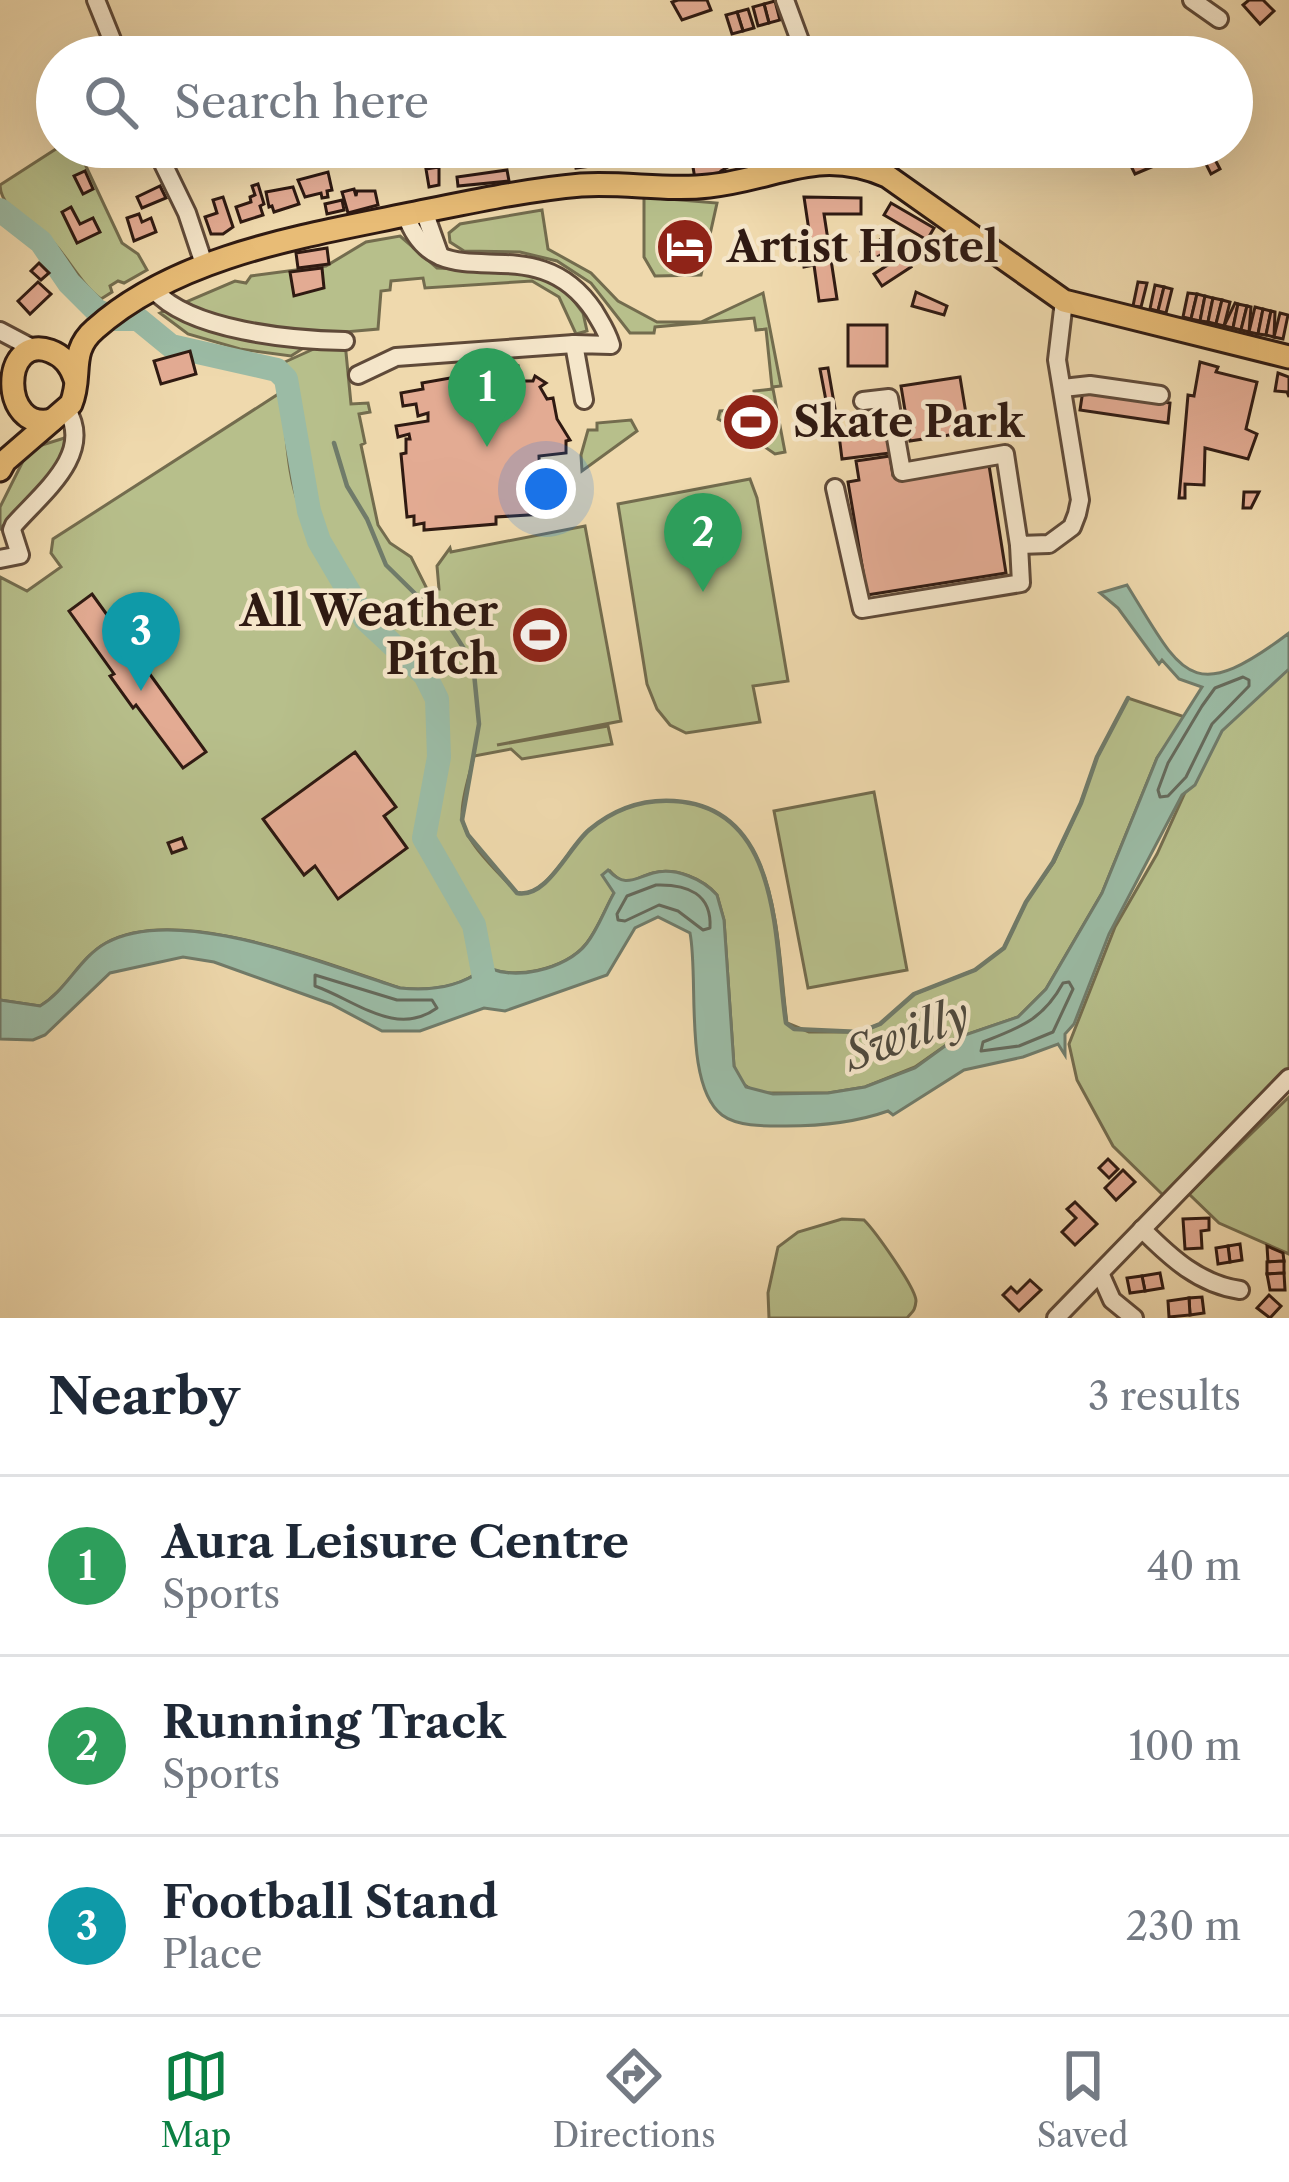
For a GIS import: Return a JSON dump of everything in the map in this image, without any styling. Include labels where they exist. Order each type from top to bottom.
[{"type":"main road","points":[[3,465],[5,370],[22,354],[113,315],[205,267],[303,237],[459,205],[586,185],[704,187],[786,168]]},
{"type":"main road","points":[[870,168],[1064,301],[1289,357]]},
{"type":"main road","points":[[3,465],[74,398],[79,348],[113,315]]},
{"type":"main road","points":[[39,350],[65,360],[75,380]]},
{"type":"main road","points":[[6,402],[27,420],[59,415]]},
{"type":"street","points":[[96,0],[111,36]]},
{"type":"street","points":[[785,0],[798,36]]},
{"type":"street","points":[[1192,0],[1219,20]]},
{"type":"street","points":[[164,168],[187,213],[205,267]]},
{"type":"street","points":[[430,237],[459,205]]},
{"type":"street","points":[[415,213],[440,256]]},
{"type":"street","points":[[358,375],[396,357],[602,345],[607,330],[579,291],[548,270],[519,263],[453,262],[440,256],[421,246],[415,213]]},
{"type":"street","points":[[154,290],[176,309],[196,317],[294,339],[345,341]]},
{"type":"street","points":[[1019,545],[1048,544],[1072,526],[1080,500],[1058,360],[1064,301]]},
{"type":"street","points":[[0,334],[39,350]]},
{"type":"street","points":[[0,334],[5,370]]},
{"type":"street","points":[[574,344],[584,400]]},
{"type":"street","points":[[1063,388],[1090,385],[1160,394]]},
{"type":"street","points":[[835,488],[862,609],[1022,584],[1005,454],[902,472],[889,398],[863,401]]},
{"type":"street","points":[[0,559],[20,556],[14,525],[75,449],[76,425],[59,415]]},
{"type":"street","points":[[1055,1318],[1289,1078]]},
{"type":"street","points":[[1142,1229],[1179,1265],[1206,1281],[1240,1290]]},
{"type":"street","points":[[1100,1273],[1112,1300],[1134,1318]]},
{"type":"shaded area","points":[[36,162],[36,168],[87,168],[122,243],[138,254],[147,270],[110,286],[112,292],[101,299],[52,241],[10,207],[0,185]]},
{"type":"shaded area","points":[[644,197],[717,203],[701,275],[655,276],[644,257]]},
{"type":"shaded area","points":[[542,210],[548,249],[591,273],[618,301],[657,322],[701,322],[763,293],[781,386],[772,387],[766,329],[756,330],[754,318],[630,333],[591,283],[557,261],[520,252],[464,251],[450,242],[449,233],[460,224]]},
{"type":"shaded area","points":[[400,236],[437,268],[528,272],[565,289],[583,313],[587,331],[576,334],[559,297],[532,281],[425,288],[423,278],[391,281],[390,290],[381,291],[378,329],[344,332],[351,404],[368,403],[370,412],[359,414],[365,443],[361,445],[378,525],[390,543],[411,557],[427,589],[439,589],[437,566],[450,548],[451,552],[585,526],[621,721],[497,745],[608,726],[612,744],[522,759],[511,749],[474,756],[462,814],[468,835],[483,856],[517,893],[528,892],[547,880],[589,830],[618,811],[662,801],[709,809],[736,827],[767,884],[787,1023],[809,1032],[860,1032],[880,1024],[914,994],[975,970],[1004,948],[1026,902],[1054,862],[1097,757],[1128,698],[1185,717],[1157,758],[1102,893],[1046,989],[1018,1017],[956,1038],[915,1067],[865,1087],[828,1093],[757,1093],[740,1082],[734,1066],[724,920],[717,895],[680,873],[653,873],[626,881],[609,870],[614,893],[589,939],[565,961],[523,973],[484,966],[467,979],[445,986],[400,988],[252,942],[172,930],[136,932],[106,943],[40,1006],[0,1000],[0,577],[27,591],[61,567],[51,553],[53,539],[283,391],[292,482],[312,526],[289,388],[282,373],[285,362],[318,347],[316,340],[291,356],[240,349],[188,334],[160,313],[235,281],[246,283],[251,276],[326,266],[366,242]]},
{"type":"shaded area","name":"Skate Park","points":[[773,389],[785,452],[775,454],[749,436],[748,429],[741,431],[718,419],[720,411],[755,409],[754,391]]},
{"type":"shaded area","points":[[631,420],[637,431],[582,471],[588,430],[597,430],[597,423]]},
{"type":"shaded area","points":[[71,436],[58,465],[0,529],[0,507],[29,449]]},
{"type":"shaded area","points":[[750,479],[788,681],[753,686],[760,722],[686,733],[670,725],[657,709],[647,684],[618,504]]},
{"type":"shaded area","points":[[1289,664],[1289,1069],[1164,1196],[1113,1146],[1077,1080],[1069,1044],[1115,927],[1157,854],[1198,764],[1225,720]]},
{"type":"shaded area","points":[[874,792],[907,970],[808,988],[774,811]]},
{"type":"shaded area","points":[[1289,1097],[1289,1254],[1219,1223],[1189,1194]]},
{"type":"shaded area","points":[[842,1219],[864,1220],[877,1235],[914,1294],[913,1311],[907,1318],[769,1318],[768,1293],[778,1247],[798,1232]]},
{"type":"water","points":[[1127,585],[1162,641],[1192,670],[1209,674],[1230,670],[1289,633],[1289,669],[1222,731],[1195,785],[1182,795],[1109,934],[1074,1024],[1065,1034],[1065,1055],[1058,1044],[964,1070],[893,1115],[888,1111],[851,1121],[799,1126],[736,1122],[722,1115],[702,1080],[690,933],[658,917],[635,928],[607,975],[505,1011],[484,1008],[420,1031],[382,1031],[331,1004],[214,962],[183,957],[110,973],[45,1035],[33,1040],[0,1039],[0,1000],[40,1006],[97,949],[137,933],[172,930],[252,942],[400,988],[453,984],[481,971],[484,964],[508,973],[537,971],[566,960],[591,937],[614,893],[602,875],[608,870],[629,880],[653,873],[679,873],[717,895],[724,920],[734,1066],[746,1087],[773,1094],[828,1093],[865,1087],[915,1068],[956,1038],[1018,1017],[1046,989],[1102,893],[1157,758],[1202,687],[1179,679],[1162,660],[1159,664],[1118,608],[1100,593]]},
{"type":"building","points":[[707,0],[711,10],[682,20],[672,2]]},
{"type":"building","points":[[1263,0],[1274,11],[1260,24],[1243,5]]},
{"type":"building","points":[[775,1],[780,20],[769,23],[764,4]]},
{"type":"building","points":[[764,4],[769,23],[758,26],[753,7]]},
{"type":"building","points":[[748,9],[754,28],[743,31],[737,12]]},
{"type":"building","points":[[737,12],[743,31],[732,34],[726,15]]},
{"type":"building","points":[[439,168],[439,185],[429,187],[426,169]]},
{"type":"building","points":[[693,168],[726,168],[722,175],[695,179]]},
{"type":"building","points":[[507,170],[509,181],[458,186],[457,177]]},
{"type":"building","points":[[85,171],[93,189],[83,194],[74,176]]},
{"type":"building","points":[[328,172],[332,190],[327,191],[328,197],[322,198],[321,193],[305,197],[298,180]]},
{"type":"building","points":[[258,184],[263,215],[241,222],[236,207],[251,202],[252,186]]},
{"type":"building","points":[[160,186],[166,198],[142,208],[137,197]]},
{"type":"building","points":[[293,187],[299,204],[274,212],[266,192]]},
{"type":"building","points":[[354,189],[356,196],[357,191],[375,191],[378,205],[348,213],[342,192]]},
{"type":"building","points":[[223,197],[233,227],[223,234],[211,234],[205,217],[217,213],[213,200]]},
{"type":"building","points":[[804,197],[861,198],[861,214],[824,214],[837,299],[819,301],[814,265],[804,267],[802,253],[812,251]]},
{"type":"building","points":[[342,200],[344,210],[327,214],[325,204]]},
{"type":"building","points":[[891,203],[934,228],[927,240],[884,215]]},
{"type":"building","points":[[71,207],[80,224],[93,218],[100,232],[77,243],[62,212]]},
{"type":"building","points":[[139,214],[142,222],[151,218],[156,232],[134,241],[127,218]]},
{"type":"building","points":[[889,234],[896,245],[868,263],[861,252]]},
{"type":"building","points":[[672,236],[698,237],[699,256],[673,258]]},
{"type":"building","points":[[327,248],[329,264],[298,268],[296,253]]},
{"type":"building","points":[[903,255],[911,267],[882,286],[874,274]]},
{"type":"building","points":[[39,263],[49,273],[41,280],[31,271]]},
{"type":"building","points":[[322,268],[324,288],[294,296],[290,272]]},
{"type":"building","points":[[38,282],[51,294],[30,314],[18,301]]},
{"type":"building","points":[[1138,282],[1147,283],[1141,307],[1133,306]]},
{"type":"building","points":[[1155,285],[1164,287],[1158,311],[1150,309]]},
{"type":"building","points":[[1164,287],[1172,289],[1166,313],[1158,311]]},
{"type":"building","points":[[916,292],[947,306],[944,315],[912,306]]},
{"type":"building","points":[[1188,293],[1197,294],[1191,319],[1183,317]]},
{"type":"building","points":[[1197,294],[1205,296],[1200,321],[1191,319]]},
{"type":"building","points":[[1205,296],[1213,298],[1208,322],[1200,321]]},
{"type":"building","points":[[1213,298],[1222,300],[1216,324],[1208,322]]},
{"type":"building","points":[[1222,300],[1230,302],[1224,326],[1216,324]]},
{"type":"building","points":[[1235,303],[1233,328],[1224,326]]},
{"type":"building","points":[[1238,304],[1247,306],[1241,330],[1233,328]]},
{"type":"building","points":[[1247,306],[1251,307],[1249,332],[1241,330]]},
{"type":"building","points":[[1255,307],[1263,309],[1258,334],[1249,332]]},
{"type":"building","points":[[1263,309],[1271,311],[1266,335],[1258,334]]},
{"type":"building","points":[[1271,311],[1275,312],[1274,337],[1266,335]]},
{"type":"building","points":[[1280,313],[1288,315],[1283,339],[1274,337]]},
{"type":"building","points":[[848,325],[887,325],[887,366],[848,366]]},
{"type":"building","points":[[190,351],[196,374],[161,384],[154,361]]},
{"type":"building","points":[[1200,362],[1218,367],[1216,372],[1257,382],[1246,429],[1257,434],[1248,459],[1205,448],[1204,485],[1185,484],[1185,498],[1179,498],[1188,395],[1194,396]]},
{"type":"building","points":[[518,366],[520,381],[533,381],[535,376],[546,383],[540,387],[547,399],[553,398],[557,419],[570,440],[566,453],[539,456],[540,482],[545,482],[546,490],[541,490],[544,514],[496,517],[496,524],[424,530],[424,523],[414,525],[414,516],[407,517],[401,454],[406,453],[406,439],[410,439],[409,434],[398,437],[396,426],[428,421],[428,413],[418,416],[416,404],[403,406],[401,393],[423,389],[422,383]]},
{"type":"building","points":[[828,368],[838,426],[831,427],[820,369]]},
{"type":"building","points":[[1278,373],[1289,377],[1289,397],[1287,392],[1275,391]]},
{"type":"building","points":[[960,377],[969,432],[910,441],[901,386]]},
{"type":"building","points":[[1083,390],[1170,403],[1168,423],[1080,410]]},
{"type":"building","points":[[887,429],[890,453],[842,459],[839,435]]},
{"type":"building","points":[[890,456],[893,475],[988,459],[1006,573],[867,595],[848,482],[859,480],[856,461]]},
{"type":"building","points":[[1244,492],[1259,492],[1251,508],[1243,508]]},
{"type":"building","points":[[557,499],[558,512],[545,513],[544,500]]},
{"type":"building","points":[[92,594],[206,752],[183,768],[136,705],[133,708],[69,611]]},
{"type":"building","points":[[355,752],[396,807],[384,816],[407,848],[338,899],[315,866],[304,875],[263,819]]},
{"type":"building","points":[[182,838],[186,848],[172,853],[168,843]]},
{"type":"building","points":[[1108,1159],[1118,1169],[1109,1178],[1099,1168]]},
{"type":"building","points":[[1123,1170],[1135,1182],[1116,1200],[1105,1188]]},
{"type":"building","points":[[1075,1202],[1097,1224],[1075,1245],[1062,1232],[1076,1218],[1067,1209]]},
{"type":"building","points":[[1209,1218],[1209,1230],[1201,1231],[1202,1248],[1185,1249],[1183,1219]]},
{"type":"building","points":[[1240,1244],[1242,1260],[1230,1262],[1228,1246]]},
{"type":"building","points":[[1228,1246],[1230,1262],[1218,1264],[1216,1248]]},
{"type":"building","points":[[1267,1246],[1283,1253],[1284,1261],[1268,1262]]},
{"type":"building","points":[[1284,1261],[1284,1273],[1267,1274],[1267,1262]]},
{"type":"building","points":[[1160,1273],[1163,1288],[1145,1291],[1142,1276]]},
{"type":"building","points":[[1284,1273],[1285,1290],[1270,1290],[1267,1274]]},
{"type":"building","points":[[1142,1276],[1145,1291],[1130,1293],[1127,1278]]},
{"type":"building","points":[[1030,1280],[1041,1290],[1019,1311],[1003,1295],[1011,1287],[1017,1293]]},
{"type":"building","points":[[1269,1295],[1281,1306],[1270,1318],[1257,1308]]},
{"type":"building","points":[[1202,1297],[1204,1313],[1190,1315],[1189,1298]]},
{"type":"building","points":[[1189,1298],[1190,1315],[1169,1317],[1168,1301]]},
{"type":"waterway","points":[[0,210],[41,242],[69,283],[97,311],[117,319],[138,319],[171,346],[277,370],[286,379],[309,511],[319,541],[365,619],[425,675],[437,699],[439,757],[424,838],[474,925],[487,993]]},
{"type":"waterway","name":"Swilly","points":[[334,443],[347,486],[386,565],[452,630],[473,663],[479,724],[462,820],[468,835],[517,893],[528,893],[547,880],[589,830],[618,811],[662,801],[710,809],[736,827],[754,853],[766,884],[786,1023],[794,1029],[860,1032],[880,1024],[914,994],[975,970],[1004,948],[1026,902],[1053,862],[1097,757],[1128,698]]},
{"type":"place","name":"Artist Hostel","points":[[685,247]]},
{"type":"place","name":"Skate Park","points":[[751,422]]},
{"type":"place","name":"Aura Leisure Centre","points":[[487,447]]},
{"type":"place","name":"Running Track","points":[[703,592]]},
{"type":"place","name":"All Weather Pitch","points":[[540,635]]},
{"type":"place","name":"Football Stand","points":[[141,691]]}]
